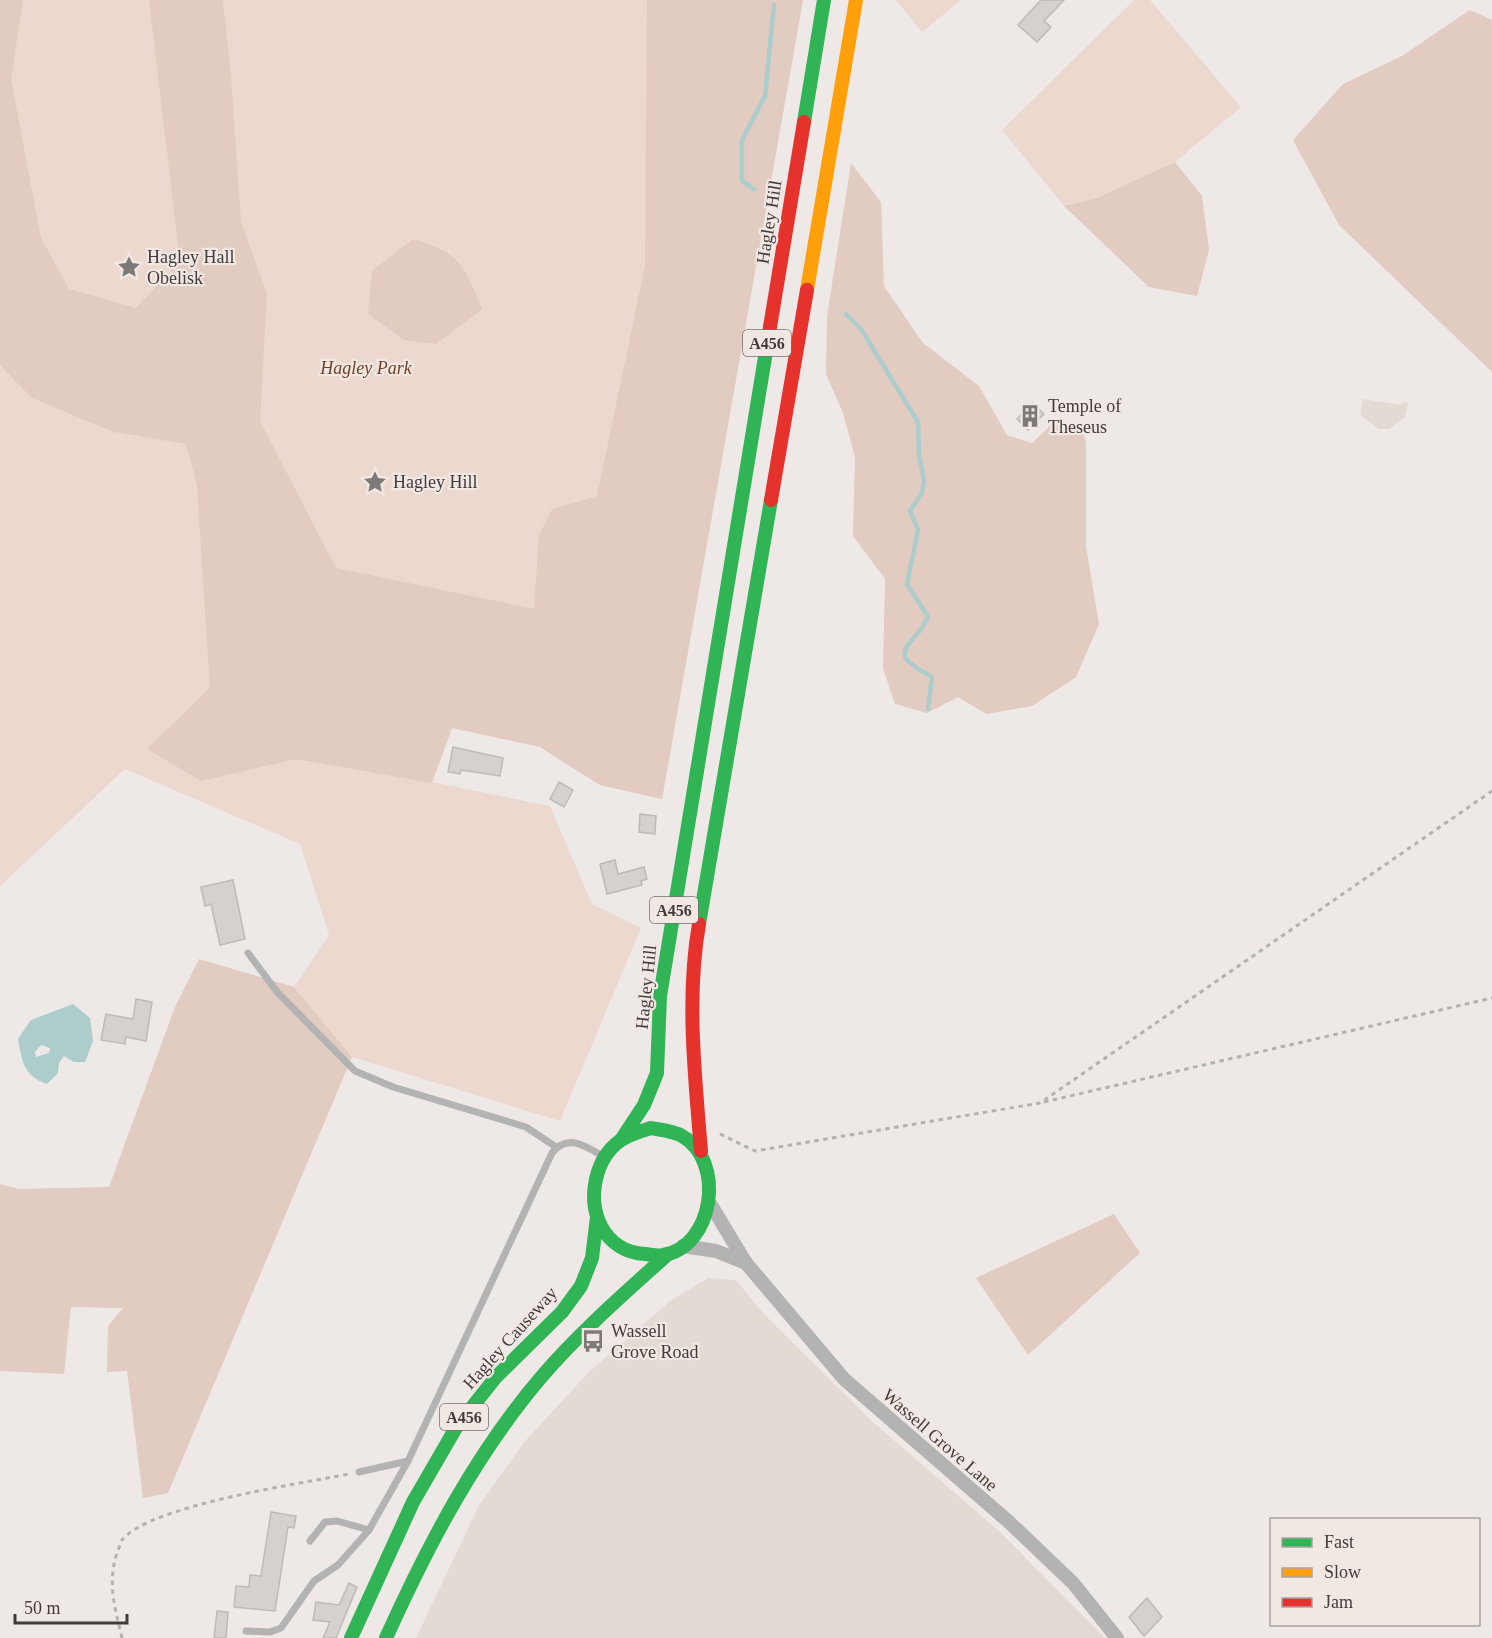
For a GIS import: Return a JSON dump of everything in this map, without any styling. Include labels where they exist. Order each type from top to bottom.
[{"type":"highway","name":"A456","points":[[701,1151],[693,1046],[695,945],[856,0]]},
{"type":"highway","name":"Hagley Hill","points":[[621,1140],[644,1105],[657,1073],[660,996],[823,7]]},
{"type":"highway","points":[[651,1128],[667,1129],[682,1135],[701,1151],[711,1174],[711,1205],[693,1236],[683,1246],[668,1254],[652,1257],[622,1248],[611,1242],[597,1217],[594,1199],[598,1173],[621,1140],[651,1128]]},
{"type":"highway","name":"Hagley Causeway","points":[[351,1638],[406,1520],[457,1426],[501,1370],[557,1318],[574,1295],[588,1271],[597,1217]]},
{"type":"highway","name":"A456","points":[[386,1638],[461,1488],[492,1442],[528,1394],[573,1344],[668,1254]]},
{"type":"street","name":"Wassell Grove Lane","points":[[711,1205],[746,1263],[844,1379],[1017,1530],[1073,1583],[1117,1638]]},
{"type":"street","name":"Wassell Grove Lane","points":[[683,1246],[716,1251],[746,1263]]},
{"type":"lane","points":[[248,953],[278,993],[355,1071],[393,1087],[526,1127],[556,1147],[575,1142],[607,1158]]},
{"type":"lane","points":[[246,1630],[270,1632],[281,1628],[314,1581],[338,1565],[369,1530],[408,1461],[556,1147]]},
{"type":"lane","points":[[359,1472],[408,1461]]},
{"type":"lane","points":[[310,1541],[325,1522],[337,1521],[369,1530]]},
{"type":"path","points":[[1040,1103],[1492,791]]},
{"type":"path","points":[[700,1124],[755,1151],[1040,1103],[1492,998]]},
{"type":"path","points":[[122,1638],[111,1598],[111,1570],[122,1541],[151,1519],[189,1507],[359,1472]]},
{"type":"shaded area","points":[[0,0],[23,0],[11,80],[41,238],[69,289],[136,308],[180,261],[149,0],[223,0],[241,222],[267,294],[260,421],[336,568],[534,609],[539,535],[552,509],[597,496],[645,266],[647,0],[803,0],[662,799],[600,785],[540,747],[452,728],[432,783],[296,759],[201,781],[147,749],[210,688],[197,485],[186,444],[114,432],[32,398],[0,365]]},
{"type":"shaded area","points":[[1470,10],[1492,20],[1492,372],[1339,225],[1293,140],[1343,84],[1402,56]]},
{"type":"shaded area","points":[[1175,162],[1202,196],[1209,250],[1197,296],[1149,287],[1064,206],[1097,198]]},
{"type":"shaded area","points":[[851,163],[881,202],[884,286],[923,343],[979,386],[1007,435],[1032,443],[1052,424],[1080,423],[1086,442],[1086,546],[1099,624],[1076,677],[1032,706],[986,714],[958,697],[927,713],[895,704],[883,668],[885,579],[853,536],[855,457],[843,413],[826,374],[827,316]]},
{"type":"shaded area","points":[[413,239],[441,250],[459,263],[471,282],[482,309],[436,344],[404,340],[368,314],[372,271]]},
{"type":"shaded area","points":[[1363,399],[1402,405],[1403,402],[1408,403],[1405,417],[1389,429],[1379,429],[1360,415]]},
{"type":"shaded area","points":[[199,959],[294,987],[352,1057],[168,1493],[143,1498],[127,1371],[107,1372],[108,1326],[123,1308],[71,1307],[64,1374],[0,1371],[0,1184],[19,1189],[109,1187],[175,1007]]},
{"type":"shaded area","points":[[1114,1214],[1140,1253],[1028,1355],[976,1278]]},
{"type":"shaded area","points":[[708,1278],[736,1280],[763,1313],[874,1423],[1000,1532],[1105,1638],[416,1638],[479,1505],[526,1440],[590,1371],[670,1301]]},
{"type":"green space","name":"Hagley Park","points":[[0,0],[803,0],[662,799],[600,785],[540,747],[452,728],[432,782],[550,806],[592,904],[641,928],[560,1121],[352,1057],[294,987],[329,935],[300,844],[125,769],[0,886]]},
{"type":"green space","points":[[896,0],[961,0],[922,32]]},
{"type":"green space","points":[[1134,0],[1150,0],[1241,107],[1175,162],[1097,198],[1064,206],[1002,130]]},
{"type":"water","points":[[73,1004],[90,1018],[93,1041],[85,1062],[74,1062],[64,1056],[59,1063],[58,1073],[47,1084],[33,1077],[25,1067],[18,1039],[31,1020]],"holes":[[[41,1045],[50,1048],[49,1053],[36,1057],[35,1052]]]},
{"type":"building","points":[[1041,0],[1064,0],[1044,21],[1051,27],[1037,42],[1018,25]]},
{"type":"building","name":"Temple of Theseus","points":[[1032,403],[1044,414],[1028,430],[1017,419]]},
{"type":"building","points":[[453,747],[503,758],[500,776],[461,770],[460,774],[448,772]]},
{"type":"building","points":[[559,782],[573,790],[564,807],[550,799]]},
{"type":"building","points":[[640,814],[656,816],[655,834],[639,832]]},
{"type":"building","points":[[615,860],[618,874],[644,867],[647,879],[641,881],[642,885],[607,894],[600,864]]},
{"type":"building","points":[[233,880],[245,939],[220,945],[211,904],[205,906],[201,887]]},
{"type":"building","points":[[136,999],[152,1002],[146,1041],[126,1037],[125,1044],[101,1040],[106,1014],[133,1019]]},
{"type":"building","points":[[271,1512],[296,1516],[294,1528],[288,1527],[275,1611],[234,1607],[236,1586],[249,1587],[250,1575],[261,1576]]},
{"type":"building","points":[[349,1583],[357,1587],[336,1638],[323,1638],[330,1622],[313,1620],[316,1602],[339,1605]]},
{"type":"building","points":[[1147,1598],[1162,1617],[1144,1636],[1129,1617]]},
{"type":"building","points":[[217,1611],[228,1612],[226,1638],[214,1638]]},
{"type":"waterway","points":[[754,189],[742,181],[742,140],[765,96],[774,5]]},
{"type":"waterway","points":[[846,314],[861,329],[918,422],[919,456],[924,480],[922,493],[910,511],[918,530],[907,584],[928,617],[906,649],[905,655],[908,661],[932,677],[928,709]]},
{"type":"traffic: fast","points":[[804,122],[824,0]]},
{"type":"traffic: fast","points":[[621,1140],[644,1105],[657,1073],[660,996],[770,327]]},
{"type":"traffic: fast","points":[[699,924],[771,500]]},
{"type":"traffic: fast","points":[[651,1128],[679,1134],[696,1148],[705,1164],[709,1183],[708,1202],[703,1220],[694,1237],[680,1249],[661,1255],[631,1252],[614,1242],[601,1226],[594,1191],[600,1168],[612,1148],[632,1134],[651,1128]]},
{"type":"traffic: fast","points":[[351,1638],[413,1502],[457,1426],[496,1377],[562,1312],[581,1286],[592,1258],[597,1217]]},
{"type":"traffic: fast","points":[[386,1638],[436,1534],[496,1436],[543,1375],[573,1343],[668,1254]]},
{"type":"traffic: slow","points":[[807,290],[856,0]]},
{"type":"traffic: jam","points":[[770,327],[804,122]]},
{"type":"traffic: jam","points":[[771,500],[807,290]]},
{"type":"traffic: jam","points":[[699,924],[692,1009],[701,1151]]},
{"type":"place","name":"Hagley Hall Obelisk","points":[[129,267]]},
{"type":"place","name":"Temple of Theseus","points":[[1030,416]]},
{"type":"place","name":"Hagley Hill","points":[[375,482]]},
{"type":"place","name":"Wassell Grove Road","points":[[593,1341]]}]
